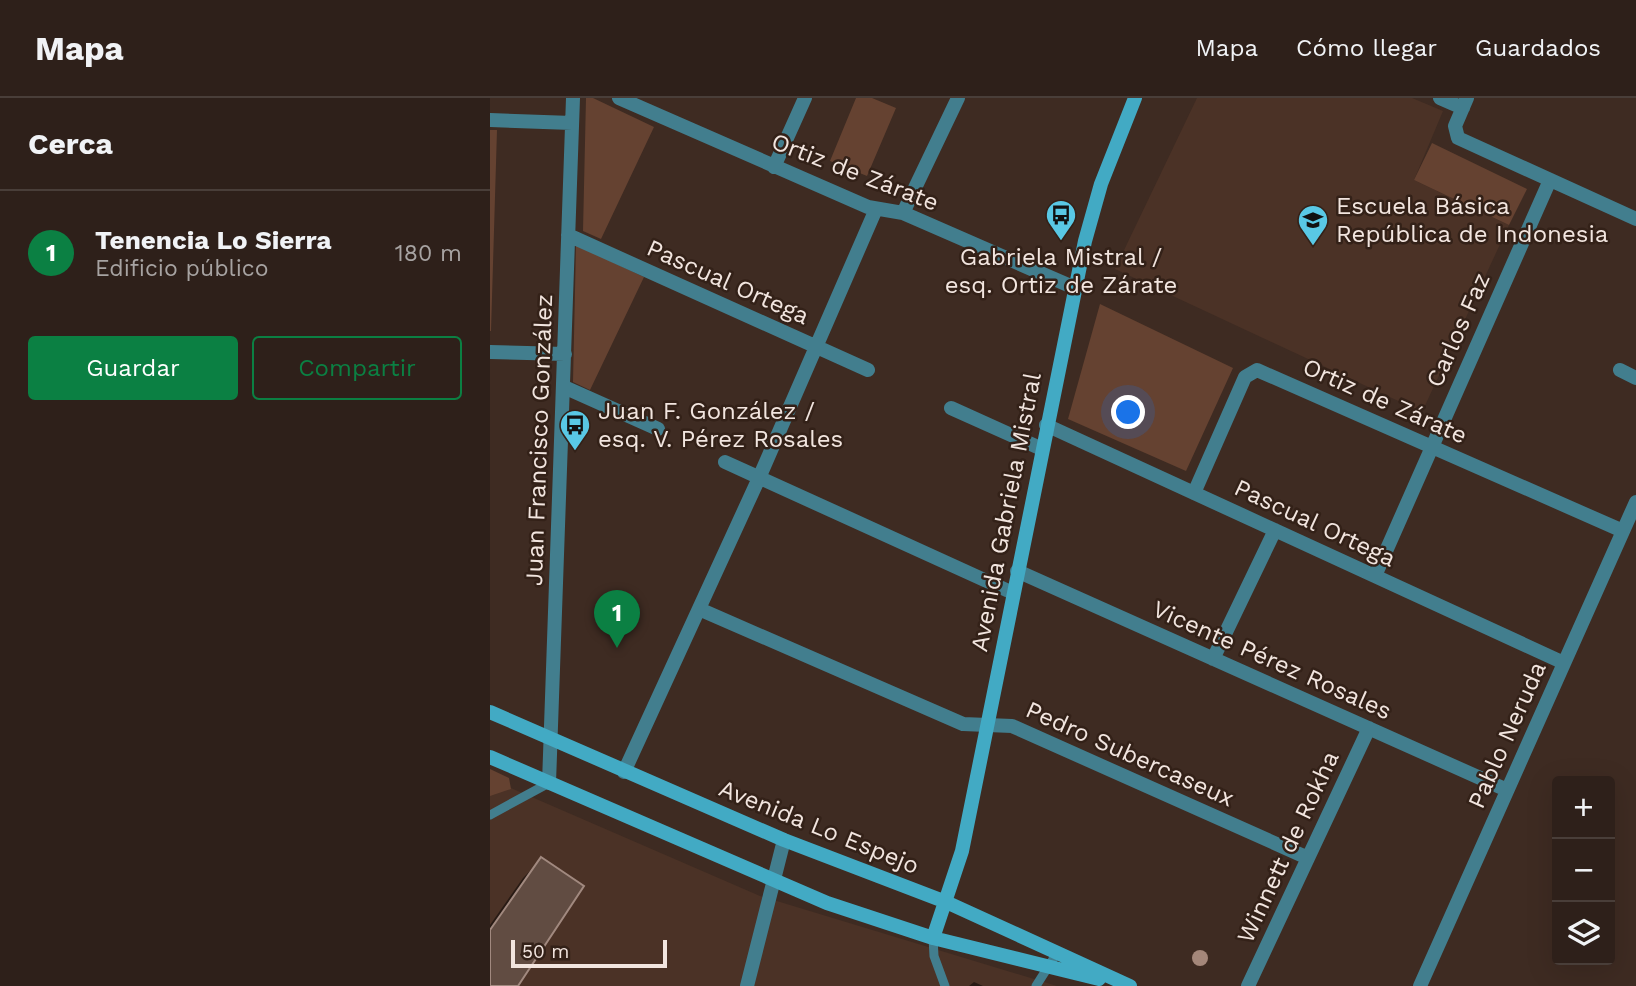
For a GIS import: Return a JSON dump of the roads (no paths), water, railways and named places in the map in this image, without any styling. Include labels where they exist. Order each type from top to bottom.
[{"type":"main road","name":"Avenida Gabriela Mistral","points":[[933,938],[962,851],[1075,288],[1101,184],[1135,98]]},
{"type":"main road","name":"Avenida Lo Espejo","points":[[490,712],[784,840],[946,902],[1129,986]]},
{"type":"main road","name":"Avenida Lo Espejo","points":[[490,757],[775,883],[933,938],[1049,967],[1092,982],[1129,986]]},
{"type":"street","name":"Juan Francisco González","points":[[549,783],[573,98]]},
{"type":"street","name":"Ortiz de Zárate","points":[[618,98],[774,167],[876,209],[903,213],[1075,288]]},
{"type":"street","points":[[774,167],[805,98]]},
{"type":"street","points":[[903,213],[958,98]]},
{"type":"street","points":[[1440,98],[1465,103],[1455,126],[1456,134],[1462,140],[1636,219]]},
{"type":"street","points":[[490,120],[572,123]]},
{"type":"street","name":"Carlos Faz","points":[[1375,576],[1549,180]]},
{"type":"street","points":[[624,772],[760,478],[876,209]]},
{"type":"street","name":"Pascual Ortega","points":[[568,235],[868,370]]},
{"type":"street","points":[[490,352],[565,354]]},
{"type":"street","name":"Ortiz de Zárate","points":[[1194,493],[1245,377],[1257,370],[1623,531]]},
{"type":"street","points":[[1620,370],[1636,377]]},
{"type":"street","points":[[564,387],[658,429]]},
{"type":"street","points":[[951,408],[1042,449]]},
{"type":"street","name":"Pascual Ortega","points":[[1046,425],[1564,663]]},
{"type":"street","points":[[725,462],[1013,593]]},
{"type":"street","name":"Pablo Neruda","points":[[1420,986],[1636,502]]},
{"type":"street","points":[[1213,659],[1275,530]]},
{"type":"street","name":"Vicente Pérez Rosales","points":[[1017,571],[1507,790]]},
{"type":"street","name":"Pedro Subercaseux","points":[[699,609],[963,724],[1012,726],[1308,858]]},
{"type":"street","name":"Winnett de Rokha","points":[[1248,986],[1369,728]]},
{"type":"street","points":[[747,986],[784,840]]},
{"type":"lane","points":[[490,815],[549,783]]},
{"type":"lane","points":[[933,938],[934,956],[945,986]]},
{"type":"lane","points":[[1036,986],[1057,953]]},
{"type":"place","name":"Gabriela Mistral / esq. Ortiz de Zárate","points":[[1061,242]]},
{"type":"place","name":"Escuela Básica República de Indonesia","points":[[1313,247]]},
{"type":"place","name":"Juan F. González / esq. V. Pérez Rosales","points":[[575,452]]},
{"type":"place","name":"Tenencia Lo Sierra","points":[[617,648]]}]
